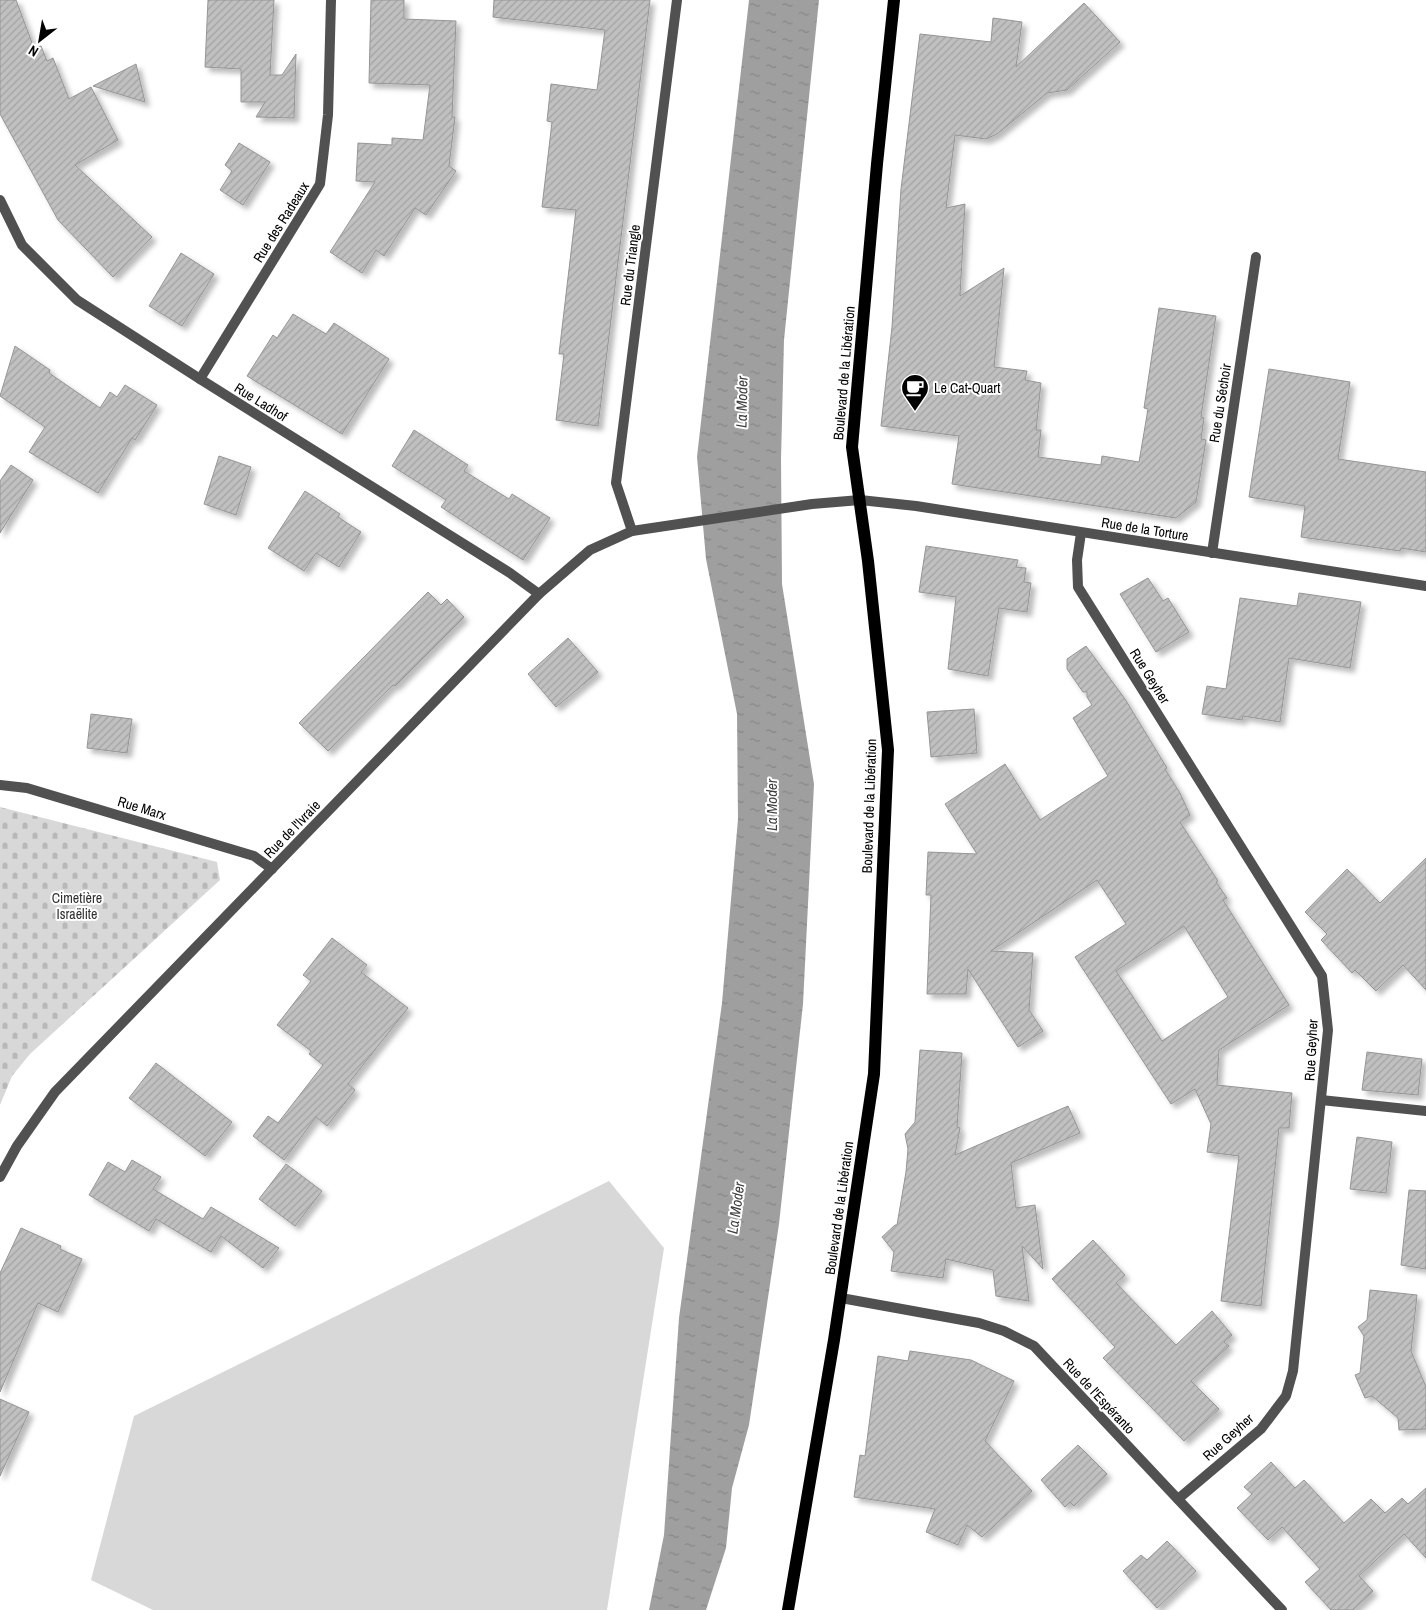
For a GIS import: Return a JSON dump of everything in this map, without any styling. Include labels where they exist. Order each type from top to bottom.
[{"type":"main road","name":"Boulevard de la Libération","points":[[788,1610],[841,1298],[874,1074],[888,750],[860,500],[852,447],[876,164],[894,0]]},
{"type":"street","name":"Rue des Radeaux","points":[[200,380],[320,184],[328,115],[331,0]]},
{"type":"street","name":"Rue du Triangle","points":[[632,531],[616,483],[677,0]]},
{"type":"street","name":"Rue Ladhof","points":[[0,200],[22,245],[77,300],[200,380],[510,573],[539,594]]},
{"type":"street","name":"Rue du Séchoir","points":[[1212,553],[1256,257]]},
{"type":"street","name":"Rue de la Torture","points":[[797,507],[860,500],[916,506],[1426,586]]},
{"type":"street","name":"Rue de l'Ivraie","points":[[0,1177],[17,1146],[55,1092],[539,594],[590,550],[632,531],[797,507]]},
{"type":"street","name":"Rue Geyher","points":[[1081,533],[1077,560],[1078,587],[1322,976],[1328,1030],[1293,1371],[1286,1396],[1261,1429],[1178,1499]]},
{"type":"street","name":"Rue Marx","points":[[0,785],[27,788],[254,856],[272,869]]},
{"type":"street","points":[[1321,1100],[1426,1111]]},
{"type":"street","name":"Rue de l'Espéranto","points":[[841,1298],[979,1323],[1004,1331],[1034,1346],[1282,1610]]},
{"type":"green space","name":"Cimetière Israëlite","points":[[0,807],[217,862],[220,880],[30,1054],[12,1076],[0,1105]]},
{"type":"green space","points":[[609,1181],[664,1248],[607,1610],[153,1610],[91,1580],[134,1416]]},
{"type":"water","name":"La Moder","points":[[749,0],[819,0],[784,340],[781,459],[782,584],[814,784],[803,1004],[779,1224],[749,1425],[732,1488],[726,1548],[706,1610],[649,1610],[664,1535],[679,1318],[722,1003],[738,819],[737,714],[706,559],[697,457]]},
{"type":"building","points":[[0,0],[16,0],[34,48],[41,46],[47,61],[53,58],[69,99],[91,87],[118,140],[75,165],[152,237],[113,277],[58,220],[0,114]]},
{"type":"building","points":[[208,0],[274,0],[270,75],[282,75],[296,54],[294,118],[256,117],[265,102],[241,102],[241,69],[205,67]]},
{"type":"building","points":[[371,0],[404,0],[404,19],[456,21],[452,117],[455,117],[449,166],[456,171],[426,215],[415,208],[384,256],[376,250],[362,273],[330,252],[375,182],[356,181],[358,143],[392,145],[392,138],[423,140],[430,85],[369,83]]},
{"type":"building","points":[[494,0],[650,0],[598,426],[556,420],[564,354],[559,354],[576,210],[542,207],[552,122],[547,121],[551,84],[597,90],[605,30],[493,17]]},
{"type":"building","points":[[1084,3],[1120,42],[1067,90],[1047,93],[997,134],[986,139],[955,135],[946,208],[965,204],[960,296],[1004,268],[994,367],[1027,371],[1025,380],[1041,383],[1036,430],[1041,430],[1038,457],[1101,465],[1102,456],[1139,462],[1148,409],[1144,408],[1159,308],[1216,316],[1201,417],[1204,418],[1201,439],[1206,440],[1196,502],[1176,518],[952,484],[959,436],[881,426],[892,327],[901,189],[920,34],[991,42],[993,18],[1022,22],[1016,67]]},
{"type":"building","points":[[136,64],[145,102],[93,86]]},
{"type":"building","points":[[239,143],[270,162],[243,205],[220,190],[232,171],[225,165]]},
{"type":"building","points":[[181,253],[214,274],[182,326],[149,306]]},
{"type":"building","points":[[293,314],[326,334],[334,323],[389,359],[342,434],[247,376],[273,335],[277,338]]},
{"type":"building","points":[[15,346],[50,370],[49,373],[100,408],[110,392],[117,397],[125,385],[157,405],[135,440],[132,438],[98,493],[29,452],[45,427],[0,396]]},
{"type":"building","points":[[1269,369],[1350,382],[1338,459],[1426,472],[1426,552],[1401,548],[1400,551],[1301,537],[1305,506],[1249,497]]},
{"type":"building","points":[[414,430],[468,465],[464,471],[509,499],[512,494],[550,518],[523,560],[441,507],[446,500],[392,466]]},
{"type":"building","points":[[219,456],[251,467],[236,515],[204,504]]},
{"type":"building","points":[[11,465],[33,480],[0,533],[0,481]]},
{"type":"building","points":[[305,491],[340,514],[338,517],[361,532],[339,567],[316,553],[304,571],[268,548]]},
{"type":"building","points":[[926,546],[1018,560],[1016,567],[1026,568],[1024,582],[1031,583],[1027,612],[999,608],[988,676],[948,669],[956,597],[919,592]]},
{"type":"building","points":[[1148,578],[1163,601],[1168,598],[1189,632],[1156,652],[1120,594]]},
{"type":"building","points":[[428,592],[441,605],[447,599],[464,617],[328,751],[299,723]]},
{"type":"building","points":[[1299,593],[1361,602],[1350,668],[1289,658],[1280,722],[1243,716],[1242,720],[1202,714],[1207,686],[1226,689],[1240,598],[1297,606]]},
{"type":"building","points":[[568,638],[598,672],[556,707],[528,674]]},
{"type":"building","points":[[1086,646],[1125,699],[1167,768],[1165,769],[1180,793],[1190,815],[1180,822],[1218,881],[1216,882],[1227,898],[1223,900],[1289,1005],[1219,1050],[1217,1085],[1292,1093],[1289,1128],[1279,1128],[1261,1306],[1221,1301],[1239,1156],[1207,1152],[1211,1124],[1195,1089],[1171,1104],[1075,957],[1126,924],[1097,880],[991,951],[1033,953],[1029,1010],[1043,1031],[1018,1047],[968,969],[966,994],[927,994],[931,895],[926,895],[928,852],[977,854],[945,804],[1005,764],[1040,820],[1108,776],[1073,718],[1092,705],[1087,697],[1087,692],[1083,692],[1067,669],[1067,659]],"holes":[[[1184,926],[1228,997],[1162,1041],[1116,971]]]},
{"type":"building","points":[[974,709],[977,753],[931,757],[927,712]]},
{"type":"building","points":[[91,714],[132,719],[127,753],[87,748]]},
{"type":"building","points":[[1426,858],[1426,990],[1403,965],[1376,991],[1355,970],[1352,973],[1321,940],[1327,934],[1305,912],[1347,869],[1380,903]]},
{"type":"building","points":[[332,938],[367,965],[361,972],[408,1008],[348,1084],[355,1090],[327,1126],[316,1117],[284,1160],[253,1136],[268,1116],[278,1123],[323,1065],[309,1054],[311,1051],[277,1025],[311,981],[303,975]]},
{"type":"building","points":[[920,1050],[962,1053],[957,1127],[960,1128],[955,1155],[1068,1106],[1080,1133],[1011,1163],[1016,1208],[1035,1205],[1043,1269],[1022,1246],[1029,1301],[996,1296],[993,1270],[946,1259],[943,1278],[891,1271],[894,1252],[882,1237],[897,1225],[906,1172],[908,1149],[905,1134],[915,1122]]},
{"type":"building","points":[[1367,1052],[1422,1059],[1418,1095],[1362,1090]]},
{"type":"building","points":[[156,1063],[232,1122],[205,1156],[129,1098]]},
{"type":"building","points":[[1357,1137],[1392,1142],[1386,1193],[1350,1189]]},
{"type":"building","points":[[132,1160],[161,1177],[153,1189],[203,1219],[211,1207],[279,1248],[263,1268],[221,1236],[211,1252],[156,1219],[149,1231],[89,1195],[108,1162],[125,1172]]},
{"type":"building","points":[[286,1164],[322,1191],[295,1226],[259,1199]]},
{"type":"building","points":[[1409,1190],[1426,1191],[1426,1269],[1401,1265]]},
{"type":"building","points":[[21,1228],[61,1246],[60,1249],[82,1259],[58,1312],[38,1303],[0,1392],[0,1273]]},
{"type":"building","points":[[1093,1240],[1125,1275],[1116,1283],[1176,1345],[1212,1311],[1232,1335],[1224,1342],[1229,1346],[1191,1381],[1219,1409],[1184,1441],[1103,1358],[1115,1347],[1052,1279]]},
{"type":"building","points":[[1370,1290],[1417,1295],[1411,1351],[1426,1387],[1426,1429],[1399,1430],[1398,1418],[1372,1396],[1365,1398],[1355,1375],[1360,1373],[1364,1336],[1358,1327],[1367,1320]]},
{"type":"building","points":[[910,1351],[971,1360],[1014,1381],[985,1441],[1032,1491],[982,1537],[967,1525],[958,1545],[926,1532],[935,1509],[854,1497],[860,1455],[865,1456],[878,1356],[908,1361]]},
{"type":"building","points":[[0,1399],[29,1412],[0,1476]]},
{"type":"building","points":[[1078,1445],[1107,1474],[1074,1506],[1070,1502],[1065,1507],[1041,1480]]},
{"type":"building","points":[[1271,1462],[1295,1488],[1304,1480],[1344,1523],[1371,1499],[1385,1513],[1402,1498],[1408,1504],[1426,1488],[1426,1558],[1404,1534],[1359,1576],[1373,1591],[1353,1610],[1331,1610],[1305,1582],[1320,1569],[1282,1527],[1268,1540],[1237,1508],[1252,1494],[1244,1487]]},
{"type":"building","points":[[1167,1541],[1196,1571],[1157,1608],[1123,1571],[1141,1555],[1147,1560]]},
{"type":"place","name":"Le Cat-Quart","points":[[915,412]]}]
